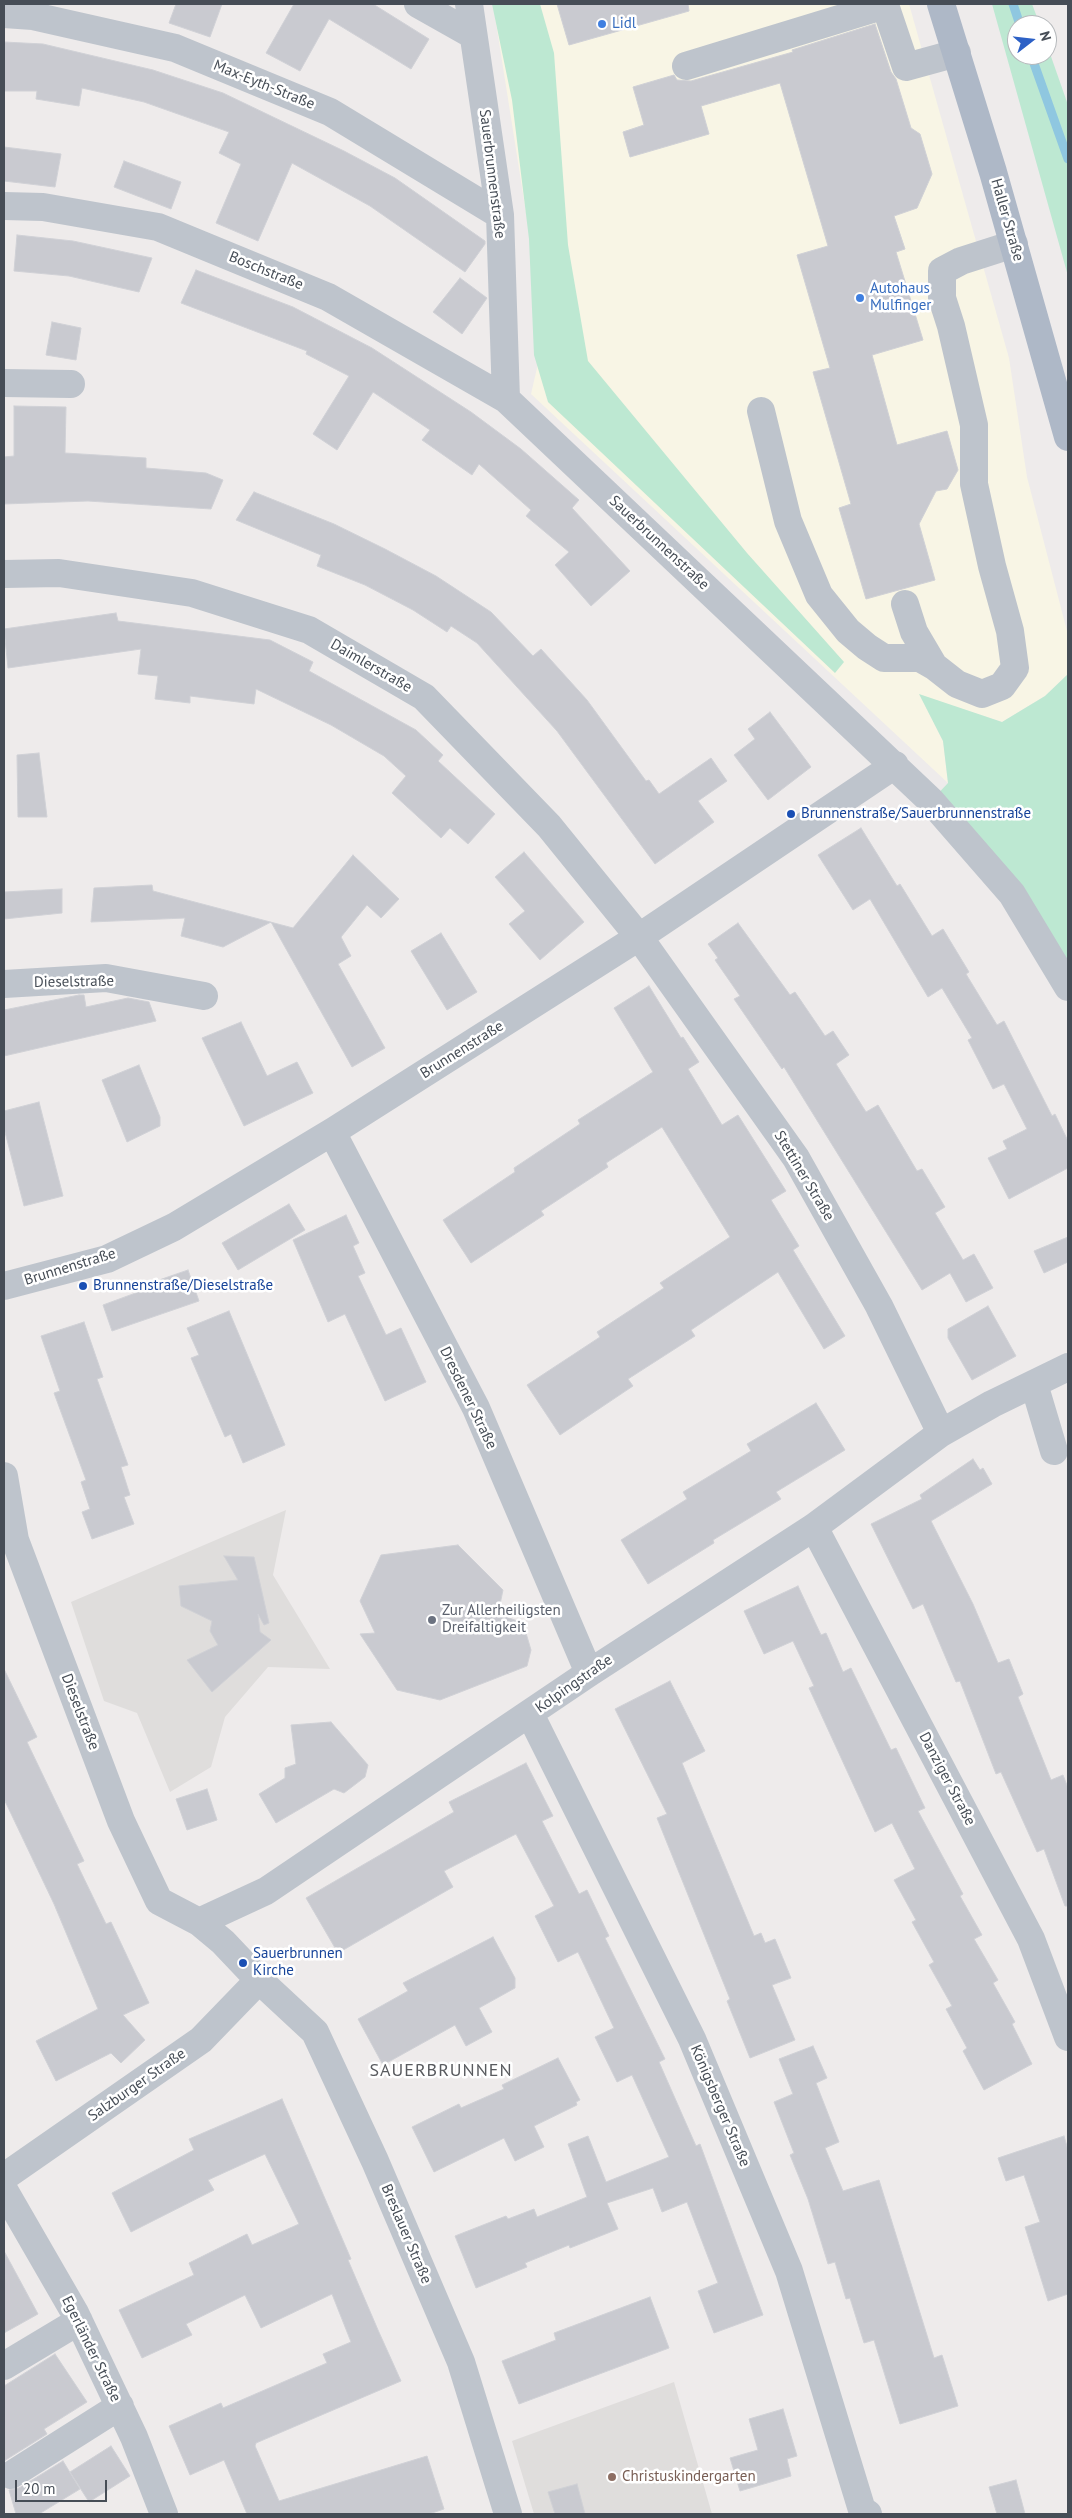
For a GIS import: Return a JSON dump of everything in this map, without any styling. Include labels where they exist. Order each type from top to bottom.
[{"type":"main road","name":"Haller Straße","points":[[941,4],[1014,244],[1068,437]]},
{"type":"street","points":[[418,4],[473,35]]},
{"type":"street","name":"Sauerbrunnenstraße","points":[[469,4],[500,215],[506,399],[896,765],[931,801],[1012,894],[1068,987]]},
{"type":"street","points":[[686,66],[885,5],[906,67],[956,53]]},
{"type":"street","name":"Max-Eyth-Straße","points":[[4,14],[33,16],[175,48],[330,112],[500,215]]},
{"type":"street","name":"Boschstraße","points":[[4,206],[43,207],[158,227],[328,297],[506,399]]},
{"type":"street","points":[[761,410],[788,521],[819,595],[848,630],[866,647],[884,658],[920,658],[934,666],[957,684],[982,694],[1002,686],[1015,668],[1010,631],[992,566],[974,484],[974,425],[951,326],[942,298],[942,270],[961,261],[1014,244]]},
{"type":"street","points":[[4,383],[71,384]]},
{"type":"street","name":"Daimlerstraße","points":[[4,574],[58,573],[192,593],[309,630],[424,698],[549,826],[639,937]]},
{"type":"street","points":[[906,604],[914,632],[934,666]]},
{"type":"street","name":"Brunnenstraße","points":[[4,1286],[107,1258],[174,1227],[332,1132],[639,937],[896,765]]},
{"type":"street","name":"Stettiner Straße","points":[[639,937],[796,1158],[879,1306],[941,1433]]},
{"type":"street","name":"Dieselstraße","points":[[4,984],[106,978],[204,996]]},
{"type":"street","name":"Dresdener Straße","points":[[332,1132],[476,1408],[589,1672]]},
{"type":"street","name":"Kolpingstraße","points":[[198,1922],[266,1891],[530,1714],[589,1672],[814,1527],[941,1433],[992,1404],[1068,1367]]},
{"type":"street","points":[[1034,1384],[1054,1450]]},
{"type":"street","name":"Dieselstraße","points":[[4,1476],[15,1540],[120,1822],[159,1901],[198,1922],[223,1942],[259,1980]]},
{"type":"street","name":"Danziger Straße","points":[[814,1527],[1031,1939],[1068,2037]]},
{"type":"street","name":"Königsberger Straße","points":[[530,1714],[692,2039],[789,2271],[862,2510],[868,2514]]},
{"type":"street","name":"Salzburger Straße","points":[[4,2177],[201,2040],[259,1980]]},
{"type":"street","name":"Breslauer Straße","points":[[259,1980],[315,2032],[371,2153],[461,2362],[508,2514]]},
{"type":"street","name":"Egerländer Straße","points":[[4,2190],[79,2321],[134,2437],[164,2514]]},
{"type":"street","points":[[4,2366],[79,2321]]},
{"type":"street","points":[[11,2475],[120,2406]]},
{"type":"shaded area","points":[[493,4],[909,4],[1009,358],[1027,477],[1068,635],[1067,675],[1045,696],[1002,722],[920,695],[943,741],[948,783],[531,394],[545,333]]},
{"type":"shaded area","points":[[286,1510],[273,1575],[330,1669],[268,1667],[225,1717],[211,1767],[170,1792],[137,1713],[104,1701],[71,1602]]},
{"type":"shaded area","name":"Christuskindergarten","points":[[674,2382],[712,2514],[534,2514],[512,2441]]},
{"type":"green space","points":[[492,4],[540,4],[554,53],[568,245],[588,361],[747,553],[844,662],[835,673],[548,402],[534,355],[529,239],[512,100]]},
{"type":"green space","points":[[992,4],[1032,4],[1036,15],[1007,15],[1007,58]]},
{"type":"green space","points":[[1009,65],[1054,65],[1068,105],[1068,276]]},
{"type":"green space","points":[[1068,670],[1068,987],[931,801],[948,783],[943,741],[919,694],[1002,722],[1045,696],[1067,675]]},
{"type":"building","points":[[176,4],[222,4],[210,37],[169,23]]},
{"type":"building","points":[[294,4],[373,4],[429,39],[411,69],[329,19],[300,71],[266,53]]},
{"type":"building","name":"Lidl","points":[[557,4],[688,4],[689,11],[569,45]]},
{"type":"building","name":"Autohaus Mulfinger","points":[[875,24],[891,72],[896,79],[911,128],[920,134],[932,174],[917,208],[894,216],[905,249],[896,252],[923,340],[872,355],[897,445],[947,431],[958,470],[947,489],[936,491],[919,524],[935,580],[866,599],[839,508],[851,504],[813,372],[830,368],[797,255],[828,246],[780,83],[701,106],[709,134],[630,157],[623,132],[644,125],[633,87],[674,75],[677,80],[691,81],[793,52],[792,50]]},
{"type":"building","points":[[4,42],[43,44],[153,70],[223,93],[344,151],[395,178],[485,241],[485,244],[465,272],[370,206],[292,163],[258,241],[216,223],[241,164],[219,153],[229,132],[144,102],[82,88],[79,106],[36,99],[37,91],[4,91]]},
{"type":"building","points":[[4,147],[61,154],[55,187],[4,181]]},
{"type":"building","points":[[124,161],[181,182],[171,209],[114,187]]},
{"type":"building","points":[[17,235],[73,241],[152,258],[139,292],[69,276],[14,271]]},
{"type":"building","points":[[196,270],[293,307],[372,348],[471,412],[521,449],[579,500],[572,508],[630,571],[591,606],[555,565],[569,552],[526,516],[531,510],[479,464],[472,475],[422,440],[430,430],[373,392],[337,450],[313,434],[349,376],[306,354],[307,351],[181,303]]},
{"type":"building","points":[[460,278],[487,298],[462,334],[433,312]]},
{"type":"building","points":[[52,322],[81,328],[76,360],[46,355]]},
{"type":"building","points":[[14,406],[66,407],[65,453],[146,458],[146,468],[206,473],[223,480],[211,509],[88,501],[4,504],[4,457],[14,456]]},
{"type":"building","points":[[254,492],[334,524],[436,576],[491,612],[533,656],[541,649],[587,700],[646,781],[649,780],[659,794],[711,758],[727,781],[698,801],[714,822],[655,864],[557,731],[477,643],[451,626],[447,632],[413,610],[365,585],[317,566],[321,555],[236,520]]},
{"type":"building","points":[[116,613],[118,621],[270,640],[313,662],[309,671],[416,730],[443,755],[438,761],[495,814],[468,844],[450,828],[441,838],[392,793],[406,776],[384,756],[331,725],[256,689],[254,704],[190,696],[190,703],[155,699],[158,676],[138,674],[141,649],[8,668],[4,629]]},
{"type":"building","points":[[770,712],[811,767],[768,800],[734,755],[755,739],[748,729]]},
{"type":"building","points":[[39,753],[47,817],[18,817],[17,755]]},
{"type":"building","points":[[861,828],[897,886],[900,884],[932,936],[943,929],[969,972],[966,974],[997,1025],[1004,1021],[1052,1116],[1055,1114],[1068,1141],[1068,1168],[1009,1199],[988,1158],[1007,1149],[1003,1141],[1027,1129],[1004,1084],[993,1089],[968,1040],[972,1038],[942,988],[928,997],[870,899],[853,910],[818,855]]},
{"type":"building","points":[[524,852],[584,922],[540,960],[509,924],[525,911],[495,877]]},
{"type":"building","points":[[353,855],[399,899],[381,918],[367,905],[341,937],[351,956],[338,964],[385,1048],[352,1067],[271,922],[293,928]]},
{"type":"building","points":[[152,885],[153,891],[271,922],[223,947],[181,936],[185,918],[91,922],[94,888]]},
{"type":"building","points":[[62,889],[62,913],[4,919],[4,892]]},
{"type":"building","points":[[738,923],[790,995],[795,992],[825,1036],[833,1031],[849,1055],[836,1064],[866,1112],[878,1105],[917,1171],[922,1169],[945,1207],[935,1213],[963,1260],[974,1254],[993,1288],[966,1302],[950,1273],[922,1290],[784,1067],[782,1069],[734,999],[740,996],[715,960],[718,958],[708,944]]},
{"type":"building","points":[[441,933],[477,992],[447,1010],[411,951]]},
{"type":"building","points":[[649,986],[681,1038],[683,1037],[699,1062],[688,1069],[722,1125],[738,1115],[786,1191],[771,1200],[799,1246],[793,1250],[845,1336],[824,1349],[778,1272],[691,1330],[695,1336],[628,1379],[633,1386],[560,1435],[527,1385],[600,1337],[597,1332],[664,1288],[660,1283],[730,1237],[662,1127],[606,1163],[608,1167],[541,1211],[544,1215],[471,1263],[443,1220],[515,1172],[514,1168],[580,1124],[578,1120],[653,1072],[614,1008]]},
{"type":"building","points":[[84,995],[86,1007],[128,998],[149,1002],[156,1021],[4,1056],[4,1010]]},
{"type":"building","points":[[241,1022],[267,1076],[297,1062],[313,1093],[244,1126],[202,1038]]},
{"type":"building","points":[[139,1065],[160,1117],[160,1126],[127,1142],[102,1080]]},
{"type":"building","points":[[39,1102],[63,1196],[24,1206],[4,1128],[4,1111]]},
{"type":"building","points":[[289,1204],[305,1230],[238,1270],[222,1243]]},
{"type":"building","points":[[346,1215],[359,1243],[353,1246],[365,1273],[358,1276],[386,1335],[401,1328],[426,1382],[385,1401],[345,1314],[328,1322],[293,1240]]},
{"type":"building","points":[[1068,1237],[1068,1262],[1044,1273],[1034,1251]]},
{"type":"building","points":[[188,1270],[199,1301],[112,1331],[103,1305],[141,1291],[139,1287]]},
{"type":"building","points":[[988,1306],[1016,1356],[972,1380],[948,1338],[948,1329]]},
{"type":"building","points":[[229,1311],[285,1445],[243,1463],[231,1434],[225,1437],[191,1358],[199,1355],[187,1328]]},
{"type":"building","points":[[84,1322],[103,1377],[97,1379],[128,1465],[121,1467],[130,1495],[124,1497],[134,1524],[92,1539],[82,1512],[90,1509],[81,1482],[86,1480],[54,1393],[60,1391],[41,1336]]},
{"type":"building","points":[[816,1403],[845,1450],[776,1492],[781,1499],[713,1540],[714,1543],[648,1584],[621,1540],[687,1499],[683,1492],[751,1451],[747,1444]]},
{"type":"building","points":[[973,1459],[980,1470],[983,1468],[992,1484],[931,1521],[973,1604],[998,1663],[1009,1659],[1023,1694],[1018,1697],[1051,1780],[1063,1775],[1068,1788],[1068,1906],[1065,1906],[1044,1849],[1037,1852],[1001,1772],[996,1774],[960,1681],[956,1682],[923,1604],[913,1609],[871,1524],[922,1499],[920,1495]]},
{"type":"building","name":"Zur Allerheiligsten Dreifaltigkeit","points":[[458,1545],[503,1590],[498,1614],[523,1623],[531,1650],[527,1666],[440,1700],[397,1690],[360,1634],[375,1633],[360,1601],[381,1555]]},
{"type":"building","points":[[224,1556],[254,1557],[269,1623],[264,1625],[258,1614],[260,1632],[271,1640],[212,1692],[187,1660],[218,1645],[210,1631],[212,1621],[181,1606],[179,1586],[238,1580]]},
{"type":"building","points":[[798,1586],[821,1635],[826,1633],[843,1672],[851,1668],[891,1750],[896,1748],[925,1808],[918,1811],[963,1894],[960,1896],[982,1935],[974,1939],[998,1980],[993,1983],[1015,2022],[1012,2024],[1032,2064],[984,2090],[963,2051],[967,2048],[946,2009],[952,2006],[929,1965],[934,1962],[912,1922],[916,1920],[894,1880],[915,1869],[892,1823],[875,1832],[809,1688],[814,1686],[793,1641],[764,1654],[744,1611]]},
{"type":"building","points":[[4,1669],[37,1737],[27,1742],[84,1861],[77,1864],[106,1924],[111,1922],[149,2003],[123,2015],[145,2040],[121,2063],[111,2053],[56,2081],[36,2041],[98,2009],[54,1904],[4,1799]]},
{"type":"building","points":[[670,1681],[705,1751],[682,1763],[754,1936],[761,1933],[765,1943],[775,1939],[791,1978],[772,1985],[795,2040],[750,2058],[727,2001],[730,1999],[657,1818],[667,1814],[615,1709]]},
{"type":"building","points":[[331,1722],[368,1765],[365,1777],[344,1793],[334,1789],[276,1823],[259,1794],[285,1778],[285,1768],[296,1764],[291,1725]]},
{"type":"building","points":[[526,1763],[553,1816],[542,1821],[579,1894],[587,1890],[609,1936],[605,1938],[665,2059],[659,2062],[696,2146],[700,2144],[763,2315],[714,2333],[698,2291],[718,2283],[687,2202],[662,2212],[653,2188],[607,2203],[618,2229],[570,2248],[569,2245],[525,2263],[527,2267],[476,2288],[455,2236],[506,2216],[508,2219],[534,2209],[537,2217],[587,2197],[568,2144],[588,2136],[606,2182],[669,2157],[632,2075],[617,2082],[595,2037],[614,2028],[578,1952],[558,1962],[535,1916],[554,1906],[516,1834],[444,1871],[453,1887],[338,1953],[306,1898],[454,1812],[449,1802]]},
{"type":"building","points":[[207,1789],[217,1820],[187,1830],[176,1799]]},
{"type":"building","points":[[493,1937],[515,1978],[515,1988],[479,2008],[492,2032],[466,2046],[455,2025],[383,2065],[358,2019],[408,1991],[403,1983]]},
{"type":"building","points":[[813,2046],[827,2078],[816,2083],[839,2142],[825,2148],[843,2191],[879,2180],[934,2358],[942,2355],[958,2406],[900,2424],[874,2340],[864,2343],[850,2298],[846,2299],[835,2262],[828,2264],[808,2199],[790,2155],[794,2153],[774,2102],[793,2094],[779,2059]]},
{"type":"building","points":[[558,2058],[580,2100],[576,2102],[577,2105],[534,2126],[544,2147],[515,2161],[504,2138],[434,2172],[412,2127],[459,2104],[461,2108],[504,2089],[502,2085]]},
{"type":"building","points":[[282,2099],[351,2259],[348,2260],[401,2381],[256,2443],[255,2446],[279,2501],[427,2456],[444,2509],[429,2514],[247,2514],[224,2460],[190,2475],[169,2426],[221,2403],[223,2408],[327,2363],[323,2354],[351,2342],[332,2294],[261,2328],[245,2295],[186,2324],[192,2335],[142,2358],[119,2310],[194,2275],[189,2263],[247,2234],[252,2245],[299,2224],[265,2154],[208,2180],[214,2190],[131,2232],[112,2193],[194,2150],[189,2139]]},
{"type":"building","points":[[1064,2136],[1068,2150],[1068,2294],[1048,2301],[1025,2227],[1040,2222],[1024,2175],[1006,2181],[998,2158]]},
{"type":"building","points":[[4,2251],[38,2314],[4,2333]]},
{"type":"building","points":[[650,2297],[669,2348],[519,2404],[502,2361],[556,2340],[554,2333]]},
{"type":"building","points":[[55,2354],[87,2402],[44,2429],[47,2434],[4,2461],[4,2386]]},
{"type":"building","points":[[783,2409],[797,2456],[787,2459],[791,2476],[740,2491],[730,2458],[758,2450],[749,2419]]},
{"type":"building","points":[[111,2446],[130,2476],[89,2502],[70,2472]]},
{"type":"building","points":[[63,2461],[80,2489],[39,2514],[16,2514],[9,2490],[19,2488]]},
{"type":"building","points":[[1016,2480],[1025,2514],[997,2514],[989,2487]]},
{"type":"building","points":[[577,2484],[585,2514],[555,2514],[548,2492]]},
{"type":"waterway","points":[[1013,4],[1017,15]]},
{"type":"waterway","points":[[1035,65],[1068,159]]},
{"type":"place","name":"Lidl","points":[[602,24]]},
{"type":"place","name":"Autohaus Mulfinger","points":[[860,298]]},
{"type":"place","name":"Brunnenstraße/Sauerbrunnenstraße","points":[[791,814]]},
{"type":"place","name":"Brunnenstraße/Dieselstraße","points":[[83,1286]]},
{"type":"place","name":"Zur Allerheiligsten Dreifaltigkeit","points":[[432,1620]]},
{"type":"place","name":"Sauerbrunnen Kirche","points":[[243,1963]]},
{"type":"place","name":"Christuskindergarten","points":[[612,2477]]},
{"type":"district","name":"SAUERBRUNNEN","points":[[441,2071]]}]
